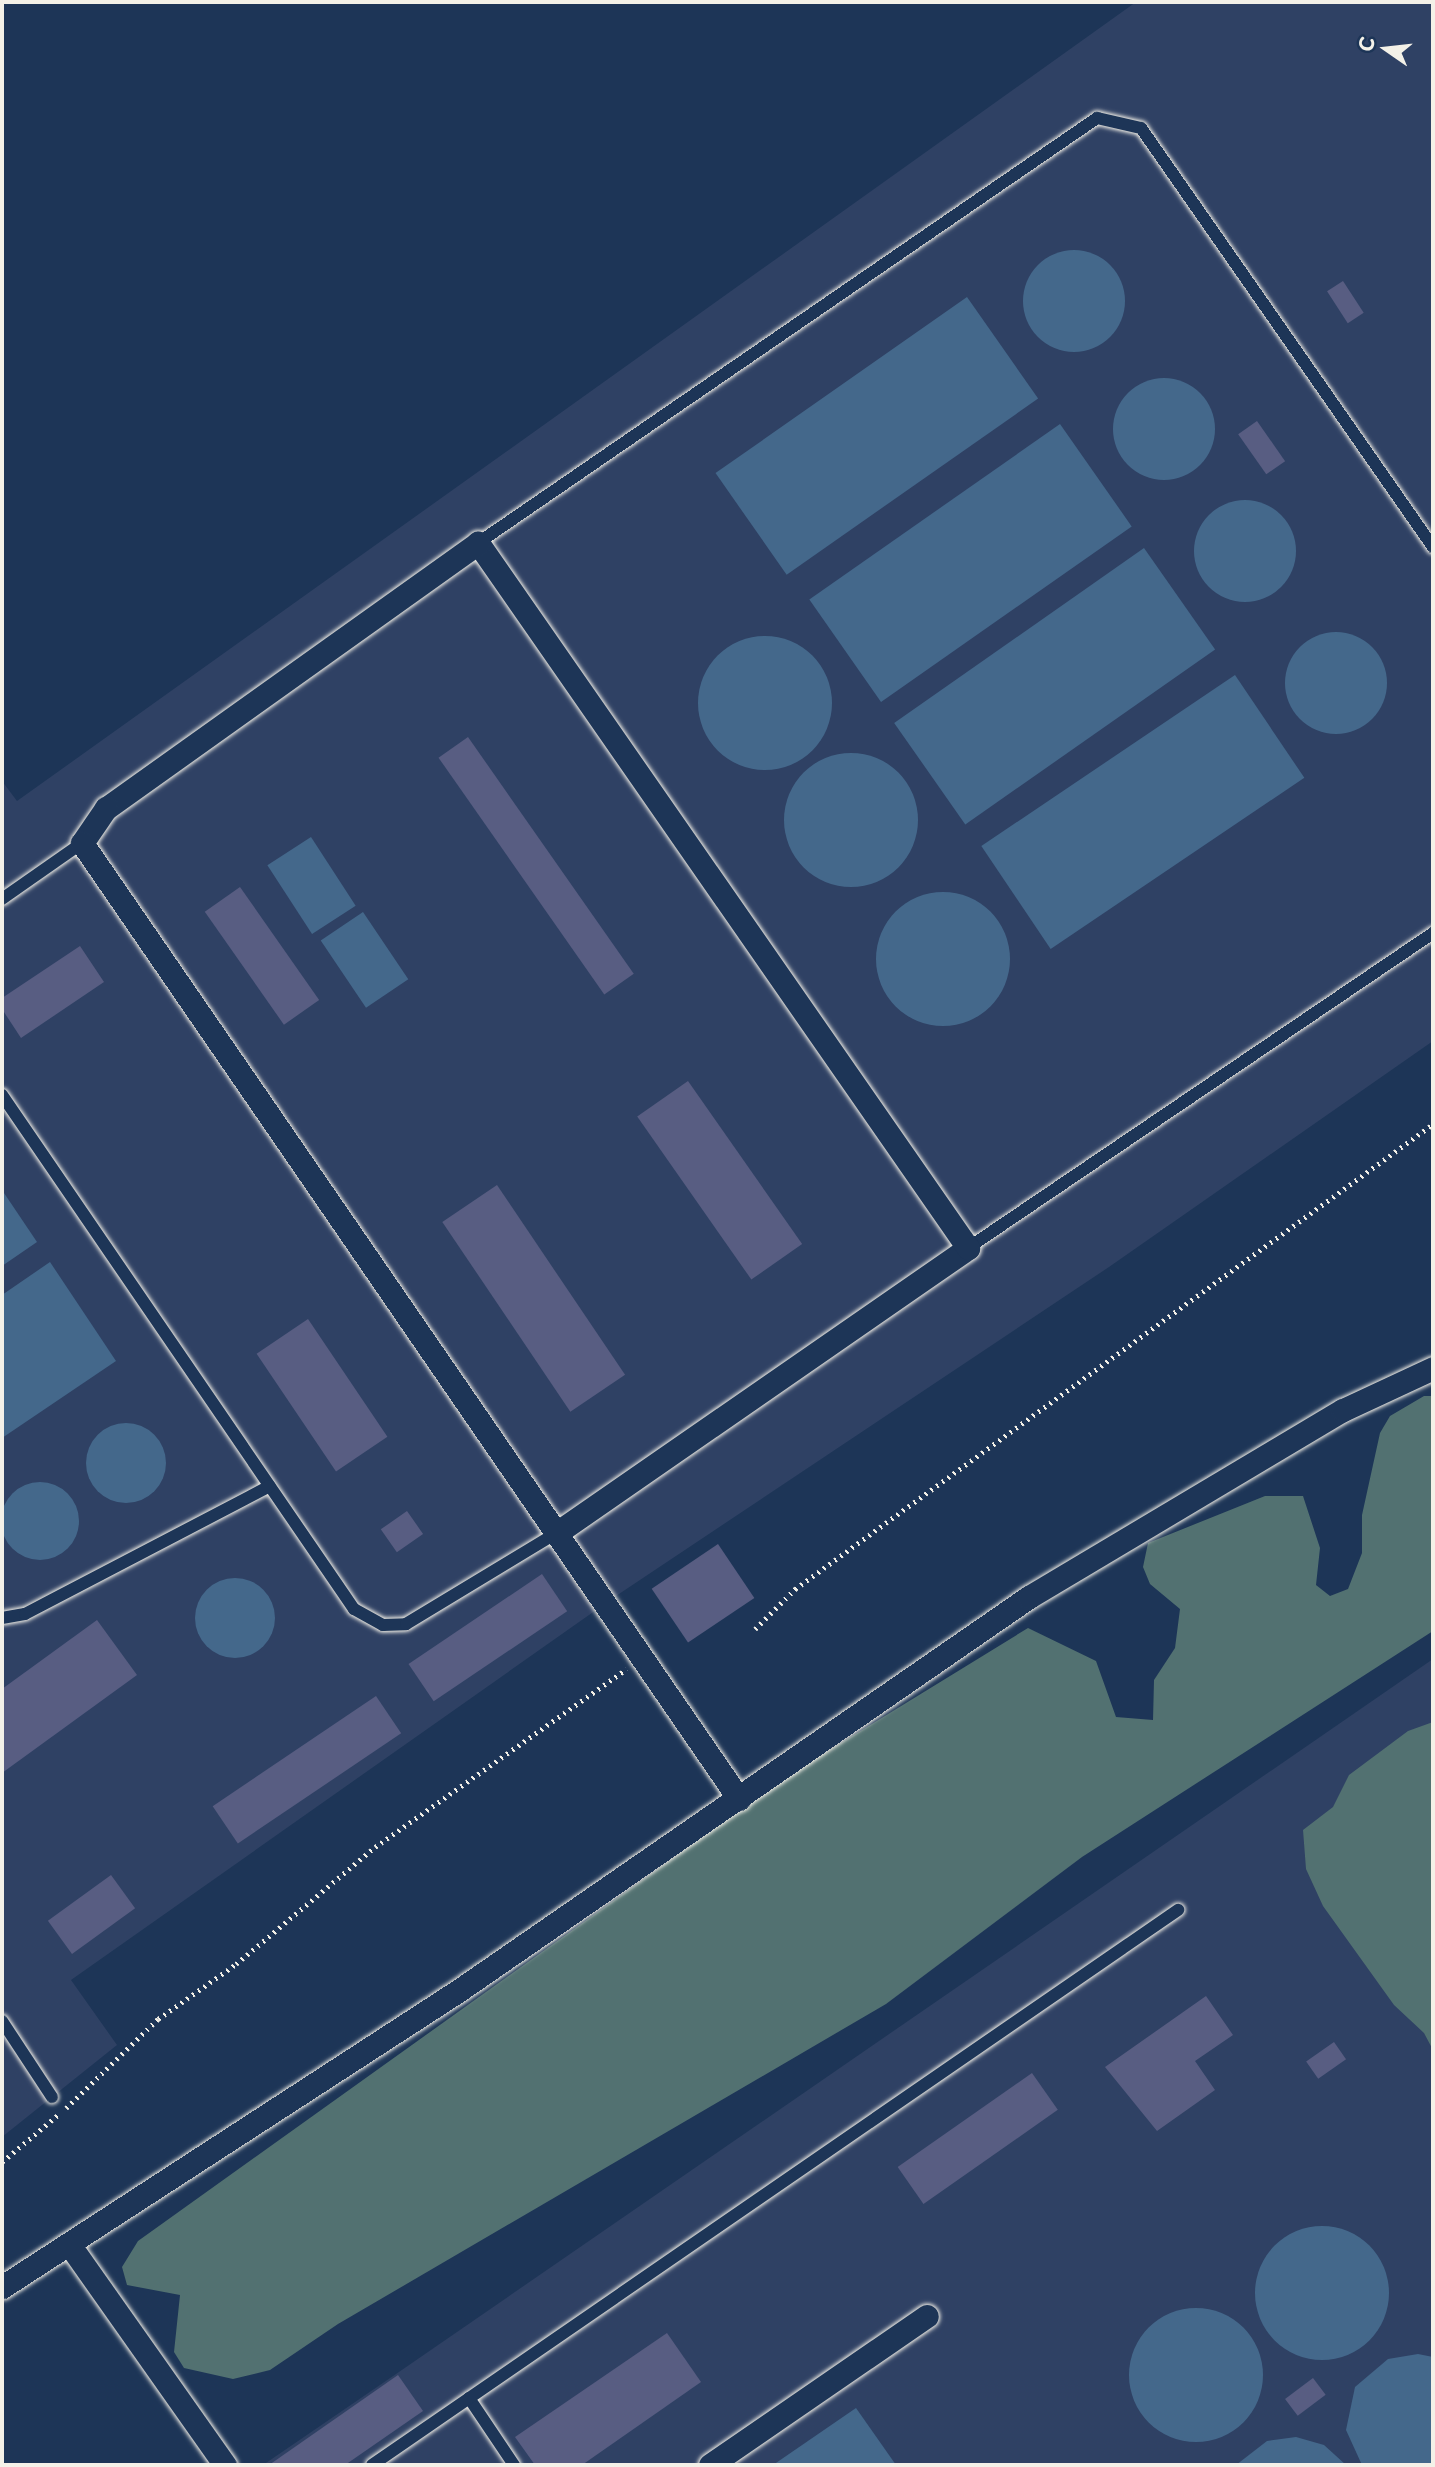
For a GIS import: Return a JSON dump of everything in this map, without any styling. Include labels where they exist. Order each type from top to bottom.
[{"type":"street","points":[[558,1532],[968,1248],[478,543],[106,808],[82,843],[739,1799]]},
{"type":"street","points":[[2,2287],[458,1992],[1028,1597],[1343,1410],[1433,1368]]},
{"type":"street","points":[[69,2244],[225,2465]]},
{"type":"street","points":[[710,2465],[927,2316]]},
{"type":"lane","points":[[478,543],[1097,118],[1141,128],[1433,547]]},
{"type":"lane","points":[[2,898],[82,843]]},
{"type":"lane","points":[[968,1248],[1433,933]]},
{"type":"lane","points":[[2,1096],[354,1609],[383,1625],[406,1624],[558,1532]]},
{"type":"lane","points":[[2,1618],[24,1614],[270,1486]]},
{"type":"lane","points":[[372,2465],[1178,1910]]},
{"type":"lane","points":[[2,2021],[52,2097]]},
{"type":"lane","points":[[469,2398],[513,2465]]},
{"type":"path","points":[[755,1629],[795,1589],[1433,1124]]},
{"type":"path","points":[[2,2162],[158,2019],[236,1964],[374,1847],[643,1656]]},
{"type":"shaded area","points":[[1136,2],[1433,2],[1433,1041],[1109,1267],[616,1596],[71,1980],[117,2045],[2,2137],[2,781],[17,801]]},
{"type":"shaded area","points":[[1074,250],[1093,254],[1110,265],[1121,282],[1125,301],[1121,320],[1110,337],[1093,348],[1074,352],[1055,348],[1038,337],[1027,320],[1023,301],[1027,282],[1038,265],[1055,254]]},
{"type":"shaded area","points":[[967,297],[1038,399],[787,575],[716,473]]},
{"type":"shaded area","points":[[1164,378],[1183,382],[1200,393],[1211,410],[1215,429],[1211,448],[1200,465],[1183,476],[1164,480],[1145,476],[1128,465],[1117,448],[1113,429],[1117,410],[1128,393],[1145,382]]},
{"type":"shaded area","points":[[1060,424],[1132,526],[881,702],[809,600]]},
{"type":"shaded area","points":[[1245,500],[1264,504],[1281,515],[1292,532],[1296,551],[1292,570],[1281,587],[1264,598],[1245,602],[1226,598],[1209,587],[1198,570],[1194,551],[1198,532],[1209,515],[1226,504]]},
{"type":"shaded area","points":[[1144,548],[1215,650],[965,825],[894,723]]},
{"type":"shaded area","points":[[1336,632],[1355,636],[1372,647],[1383,664],[1387,683],[1383,702],[1372,719],[1355,730],[1336,734],[1317,730],[1300,719],[1289,702],[1285,683],[1289,664],[1300,647],[1317,636]]},
{"type":"shaded area","points":[[765,636],[791,641],[812,656],[827,677],[832,703],[827,729],[812,750],[791,765],[765,770],[739,765],[718,750],[703,729],[698,703],[703,677],[718,656],[739,641]]},
{"type":"shaded area","points":[[1235,675],[1304,778],[1051,949],[981,846]]},
{"type":"shaded area","points":[[851,753],[877,758],[898,773],[913,794],[918,820],[913,846],[898,867],[877,882],[851,887],[825,882],[804,867],[789,846],[784,820],[789,794],[804,773],[825,758]]},
{"type":"shaded area","points":[[311,837],[356,906],[312,934],[267,865]]},
{"type":"shaded area","points":[[943,892],[969,897],[990,912],[1005,933],[1010,959],[1005,985],[990,1006],[969,1021],[943,1026],[917,1021],[896,1006],[881,985],[876,959],[881,933],[896,912],[917,897]]},
{"type":"shaded area","points":[[363,912],[408,979],[366,1008],[321,941]]},
{"type":"shaded area","points":[[2,1190],[37,1242],[2,1266]]},
{"type":"shaded area","points":[[50,1262],[116,1361],[2,1438],[2,1295]]},
{"type":"shaded area","points":[[126,1423],[141,1426],[154,1435],[163,1448],[166,1463],[163,1478],[154,1491],[141,1500],[126,1503],[111,1500],[98,1491],[89,1478],[86,1463],[89,1448],[98,1435],[111,1426]]},
{"type":"shaded area","points":[[32,1482],[48,1482],[62,1488],[73,1499],[79,1513],[79,1529],[73,1543],[62,1554],[48,1560],[32,1560],[18,1554],[7,1543],[1,1529],[1,1513],[7,1499],[18,1488]]},
{"type":"shaded area","points":[[235,1578],[250,1581],[263,1590],[272,1603],[275,1618],[272,1633],[263,1646],[250,1655],[235,1658],[220,1655],[207,1646],[198,1633],[195,1618],[198,1603],[207,1590],[220,1581]]},
{"type":"shaded area","points":[[1433,1659],[1433,2465],[263,2465],[396,2374]]},
{"type":"shaded area","points":[[1322,2226],[1348,2231],[1369,2246],[1384,2267],[1389,2293],[1384,2319],[1369,2340],[1348,2355],[1322,2360],[1296,2355],[1275,2340],[1260,2319],[1255,2293],[1260,2267],[1275,2246],[1296,2231]]},
{"type":"shaded area","points":[[1196,2308],[1222,2313],[1243,2328],[1258,2349],[1263,2375],[1258,2401],[1243,2422],[1222,2437],[1196,2442],[1170,2437],[1149,2422],[1134,2401],[1129,2375],[1134,2349],[1149,2328],[1170,2313]]},
{"type":"shaded area","points":[[1418,2354],[1433,2357],[1433,2465],[1362,2465],[1346,2430],[1355,2387],[1388,2359]]},
{"type":"shaded area","points":[[856,2408],[896,2465],[773,2465]]},
{"type":"shaded area","points":[[1296,2437],[1324,2445],[1346,2465],[1236,2465],[1267,2441]]},
{"type":"green space","points":[[1424,1396],[1433,1396],[1433,1631],[1082,1857],[886,2004],[338,2324],[270,2370],[233,2379],[184,2368],[174,2352],[180,2295],[127,2285],[122,2267],[138,2241],[792,1773],[1028,1628],[1096,1661],[1116,1717],[1153,1720],[1154,1680],[1175,1648],[1180,1609],[1150,1584],[1143,1567],[1148,1543],[1265,1496],[1303,1496],[1320,1548],[1316,1585],[1330,1596],[1348,1589],[1362,1553],[1362,1515],[1380,1433],[1390,1416]]},
{"type":"green space","points":[[1433,1722],[1433,2050],[1424,2033],[1394,2005],[1323,1906],[1306,1869],[1303,1830],[1333,1807],[1349,1775],[1408,1731]]},
{"type":"building","points":[[1343,281],[1364,313],[1348,323],[1327,291]]},
{"type":"building","points":[[1257,421],[1285,461],[1266,474],[1238,434]]},
{"type":"building","points":[[468,737],[634,974],[604,994],[439,758]]},
{"type":"building","points":[[240,887],[319,1000],[284,1025],[205,912]]},
{"type":"building","points":[[80,946],[104,982],[21,1038],[2,1009],[2,998]]},
{"type":"building","points":[[688,1081],[802,1244],[751,1280],[637,1117]]},
{"type":"building","points":[[497,1185],[625,1375],[570,1412],[442,1222]]},
{"type":"building","points":[[308,1319],[387,1437],[336,1471],[257,1354]]},
{"type":"building","points":[[407,1511],[423,1534],[397,1552],[381,1529]]},
{"type":"building","points":[[718,1544],[754,1598],[688,1643],[652,1589]]},
{"type":"building","points":[[542,1574],[567,1611],[434,1701],[409,1664]]},
{"type":"building","points":[[97,1620],[137,1675],[2,1773],[2,1689]]},
{"type":"building","points":[[376,1696],[401,1733],[238,1843],[213,1806]]},
{"type":"building","points":[[111,1875],[135,1908],[72,1954],[48,1921]]},
{"type":"building","points":[[1206,1996],[1233,2035],[1195,2061],[1215,2090],[1157,2131],[1105,2067]]},
{"type":"building","points":[[1334,2042],[1346,2059],[1318,2079],[1306,2062]]},
{"type":"building","points":[[1032,2073],[1058,2110],[923,2204],[898,2167]]},
{"type":"building","points":[[667,2333],[701,2382],[582,2465],[535,2465],[515,2437]]},
{"type":"building","points":[[398,2375],[423,2411],[345,2465],[269,2465]]},
{"type":"building","points":[[1313,2378],[1326,2395],[1298,2416],[1285,2399]]}]
